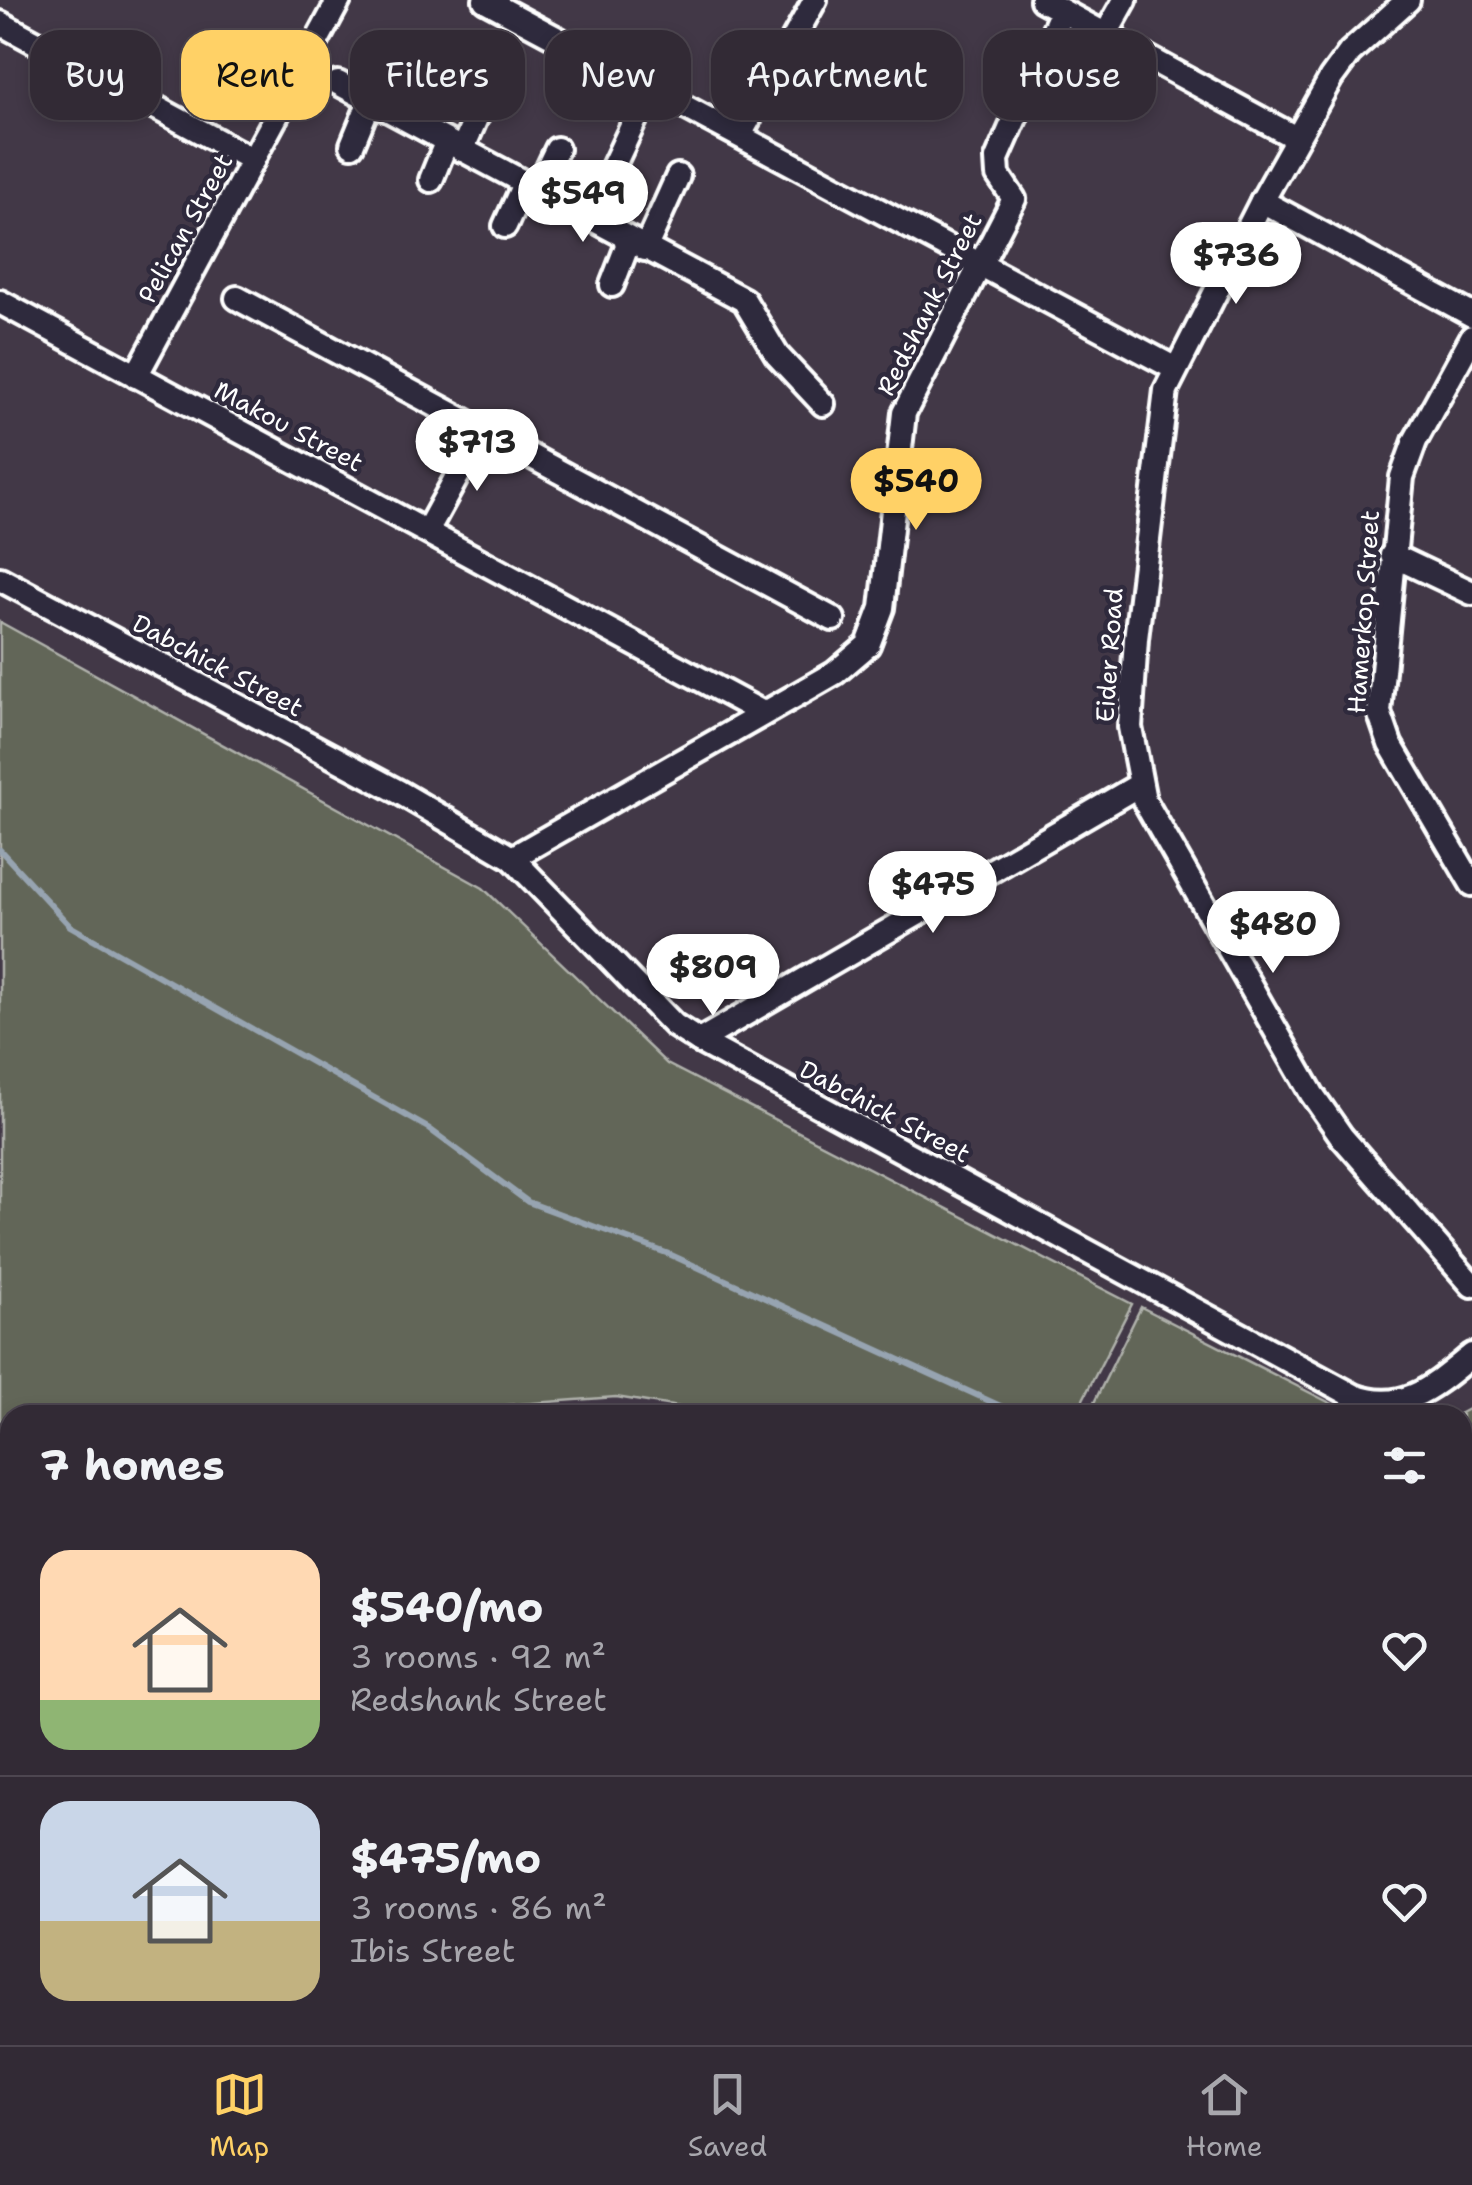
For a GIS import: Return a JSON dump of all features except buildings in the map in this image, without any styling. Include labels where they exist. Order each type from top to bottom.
[{"type":"street","name":"Pelican Street","points":[[136,376],[339,0]]},
{"type":"street","points":[[486,0],[545,32]]},
{"type":"street","points":[[740,135],[815,0]]},
{"type":"street","points":[[1108,30],[1124,0]]},
{"type":"street","name":"Eider Road","points":[[1408,0],[1340,64],[1296,138],[1174,368],[1160,428],[1130,727],[1139,784],[1169,850],[1322,1109],[1472,1284]]},
{"type":"street","points":[[1052,5],[1099,30]]},
{"type":"street","name":"Redshank Street","points":[[512,858],[835,673],[868,645],[882,608],[904,412],[1014,199],[998,175],[1002,142],[1052,5]]},
{"type":"street","points":[[0,23],[254,160]]},
{"type":"street","points":[[1156,61],[1296,138]]},
{"type":"street","points":[[338,84],[350,90]]},
{"type":"street","points":[[691,109],[1174,368]]},
{"type":"street","points":[[352,145],[367,120]]},
{"type":"street","points":[[405,120],[744,300],[777,355],[823,404]]},
{"type":"street","points":[[430,180],[469,120]]},
{"type":"street","points":[[589,218],[635,120]]},
{"type":"street","points":[[505,226],[556,149]]},
{"type":"street","points":[[612,285],[678,176]]},
{"type":"street","points":[[1262,202],[1472,315]]},
{"type":"street","points":[[238,298],[833,618]]},
{"type":"street","name":"Makou Street","points":[[0,302],[764,713]]},
{"type":"street","name":"Hamerkop Street","points":[[1472,337],[1408,457],[1392,556],[1380,720],[1472,884]]},
{"type":"street","points":[[427,531],[482,431]]},
{"type":"street","points":[[1392,556],[1472,593]]},
{"type":"street","name":"Dabchick Street","points":[[0,579],[412,800],[512,858],[674,1025],[699,1041],[1354,1396],[1391,1404],[1410,1400],[1472,1354]]},
{"type":"street","points":[[699,1041],[1139,784]]},
{"type":"street","points":[[18,2045],[41,2045]]},
{"type":"green space","points":[[0,622],[483,888],[667,1064],[1132,1304],[1080,1405],[666,1405],[616,1397],[507,1405],[0,1405]]},
{"type":"green space","points":[[1141,1307],[1334,1405],[1093,1405]]},
{"type":"waterway","points":[[0,850],[70,926],[428,1128],[528,1202],[669,1254],[998,1405]]}]
